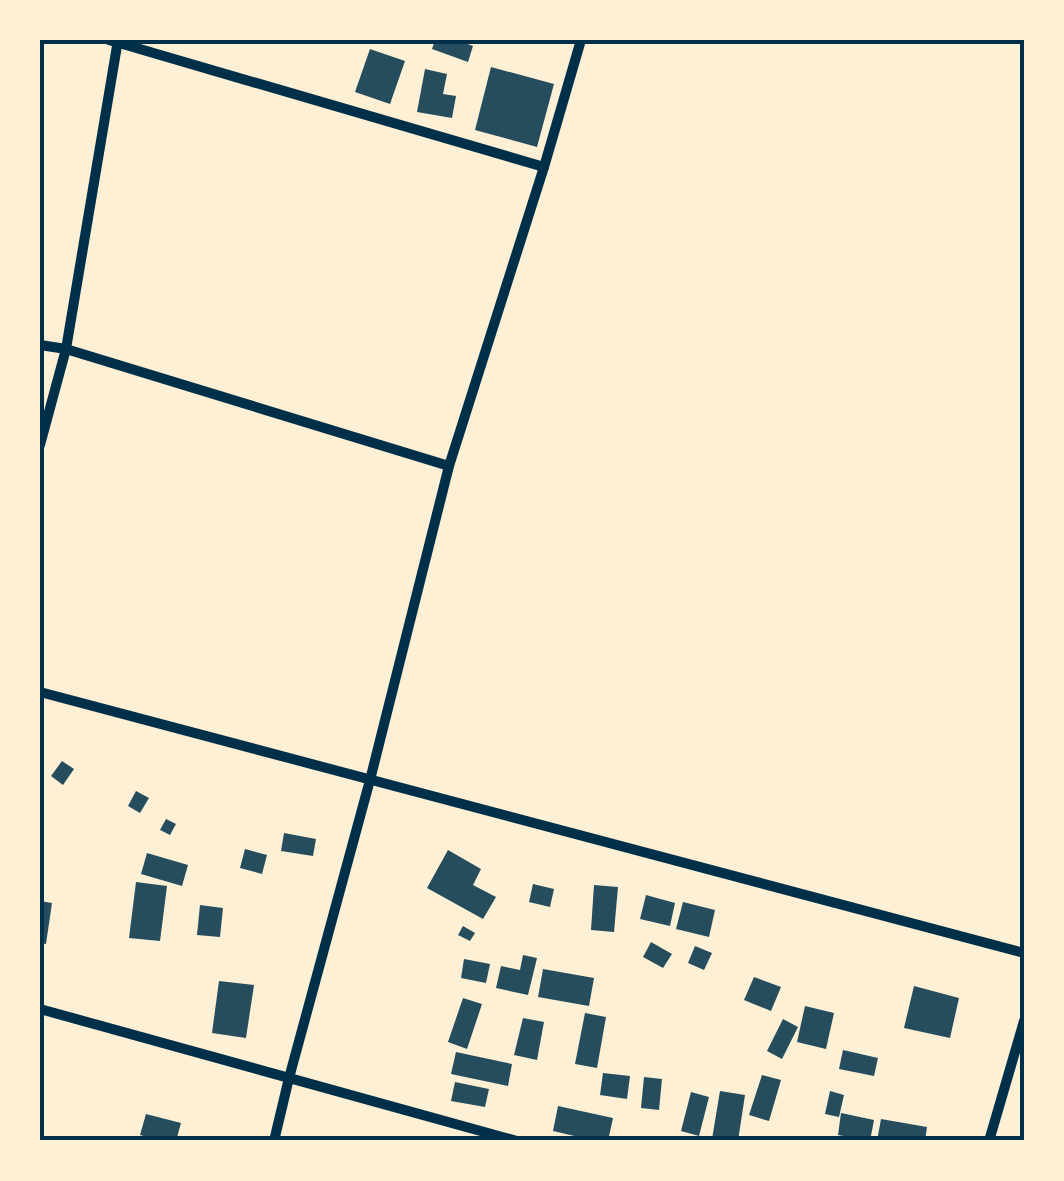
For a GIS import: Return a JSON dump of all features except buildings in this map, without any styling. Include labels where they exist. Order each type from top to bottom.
[{"type":"street","points":[[109,40],[544,167]]},
{"type":"street","points":[[274,1141],[449,466],[581,40]]},
{"type":"street","points":[[40,445],[66,349],[118,41]]},
{"type":"street","points":[[40,345],[66,349],[449,466]]},
{"type":"street","points":[[40,692],[1024,953]]},
{"type":"street","points":[[40,1009],[517,1141]]},
{"type":"street","points":[[989,1141],[1024,1021]]}]
